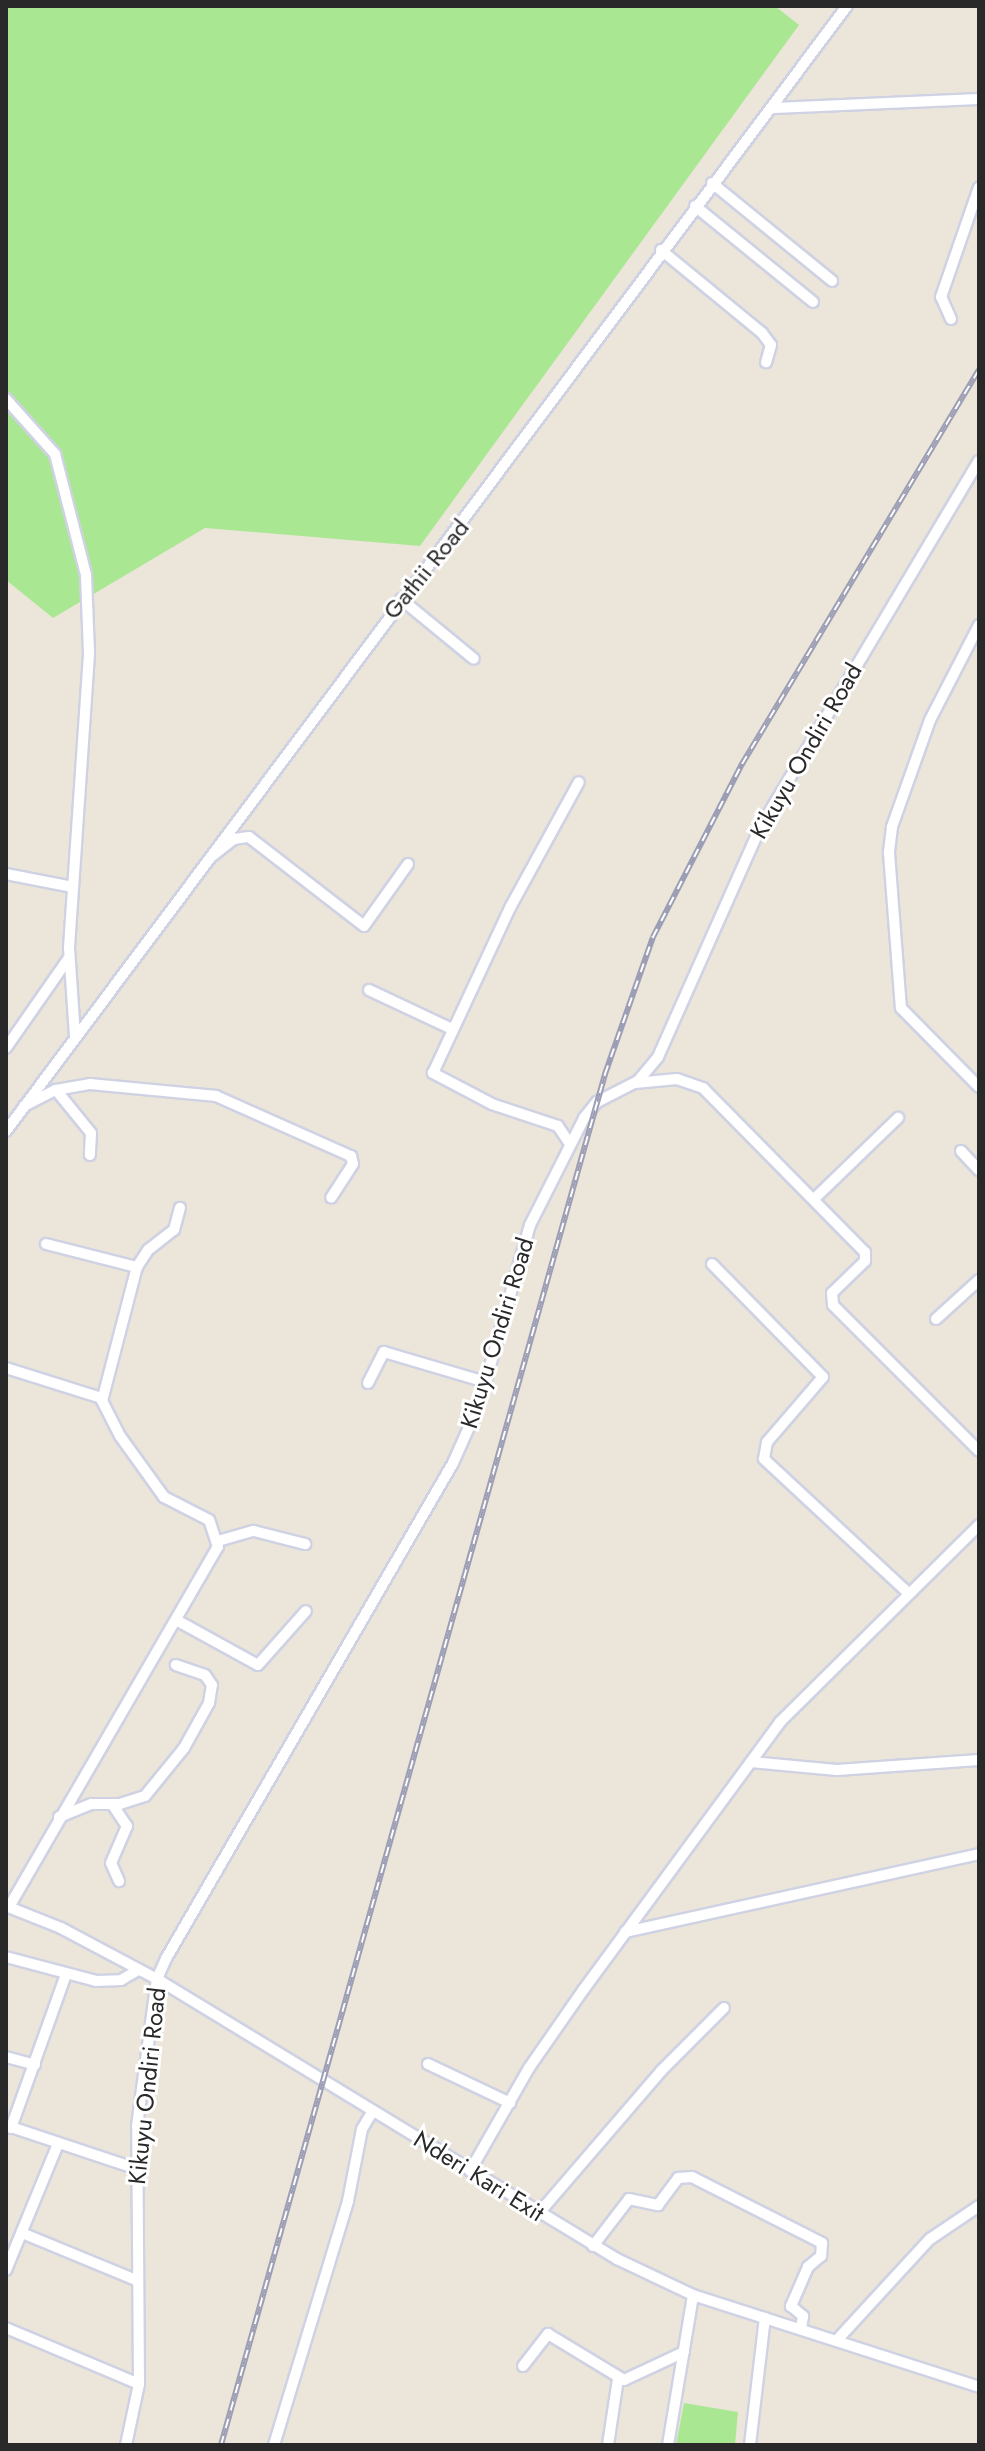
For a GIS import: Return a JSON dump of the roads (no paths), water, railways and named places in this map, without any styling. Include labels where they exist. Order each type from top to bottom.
[{"type":"street","name":"Gathii Road","points":[[6,1131],[19,1109],[401,599],[459,530],[661,250],[774,108],[847,6]]},
{"type":"street","points":[[774,108],[979,99]]},
{"type":"street","points":[[712,183],[832,281]]},
{"type":"street","points":[[951,319],[941,297],[979,187]]},
{"type":"street","points":[[695,206],[813,302]]},
{"type":"street","points":[[661,250],[762,333],[771,345],[766,362]]},
{"type":"street","points":[[6,399],[55,454],[86,575],[89,654],[68,959],[75,1036]]},
{"type":"street","name":"Kikuyu Ondiri Road","points":[[126,2445],[139,2384],[134,2168],[157,1979],[413,1524],[453,1463],[485,1382],[516,1261],[570,1144],[589,1110],[635,1083],[658,1057],[760,828],[979,461]]},
{"type":"street","points":[[401,599],[474,659]]},
{"type":"street","points":[[979,625],[930,720],[892,827],[889,853],[901,1008],[979,1087]]},
{"type":"street","points":[[570,1144],[558,1126],[492,1104],[435,1077],[452,1029],[579,782]]},
{"type":"street","points":[[206,860],[234,839],[249,837],[364,926],[408,864]]},
{"type":"street","points":[[6,874],[73,887]]},
{"type":"street","points":[[6,1048],[68,959]]},
{"type":"street","points":[[369,990],[452,1029]]},
{"type":"street","points":[[635,1083],[691,1081],[814,1199],[867,1255],[832,1293],[833,1305],[979,1451]]},
{"type":"street","points":[[19,1109],[56,1090],[129,1086],[200,1092],[238,1104],[351,1156],[353,1164],[331,1198]]},
{"type":"street","points":[[56,1090],[91,1133],[90,1155]]},
{"type":"street","points":[[814,1199],[898,1118]]},
{"type":"street","points":[[961,1151],[979,1170]]},
{"type":"street","points":[[180,1208],[174,1230],[148,1250],[137,1267],[102,1398],[120,1436],[164,1497],[209,1520],[218,1541]]},
{"type":"street","points":[[46,1244],[137,1267]]},
{"type":"street","points":[[712,1264],[823,1377],[767,1442],[764,1459],[907,1592]]},
{"type":"street","points":[[936,1319],[979,1280]]},
{"type":"street","points":[[368,1383],[384,1352],[485,1382]]},
{"type":"street","points":[[6,1368],[102,1398]]},
{"type":"street","points":[[470,2171],[510,2103],[625,1932],[751,1762],[813,1685],[979,1525]]},
{"type":"street","points":[[8,1907],[178,1621],[218,1541],[254,1531],[305,1544]]},
{"type":"street","points":[[178,1621],[258,1665],[306,1611]]},
{"type":"street","points":[[59,1817],[92,1804],[112,1804],[150,1791],[195,1732],[209,1703],[212,1685],[205,1675],[176,1665]]},
{"type":"street","points":[[751,1762],[837,1770],[979,1760]]},
{"type":"street","points":[[112,1804],[127,1826],[111,1863],[119,1881]]},
{"type":"street","points":[[625,1932],[979,1854]]},
{"type":"street","name":"Nderi Kari Exit","points":[[8,1907],[61,1928],[157,1979],[593,2246],[693,2295],[979,2387]]},
{"type":"street","points":[[6,1957],[66,1974],[109,1981],[138,1970]]},
{"type":"street","points":[[66,1974],[35,2065],[9,2127],[134,2168]]},
{"type":"street","points":[[539,2213],[661,2071],[724,2008]]},
{"type":"street","points":[[6,2057],[35,2065]]},
{"type":"street","points":[[428,2064],[510,2103]]},
{"type":"street","points":[[274,2445],[354,2181],[362,2129],[373,2111]]},
{"type":"street","points":[[6,2270],[58,2144]]},
{"type":"street","points":[[593,2246],[629,2199],[658,2205],[678,2178],[692,2177],[822,2243],[821,2256],[808,2267],[791,2306],[803,2316],[801,2329]]},
{"type":"street","points":[[837,2340],[930,2239],[979,2206]]},
{"type":"street","points":[[22,2233],[136,2280]]},
{"type":"street","points":[[668,2445],[693,2295]]},
{"type":"street","points":[[750,2445],[765,2318]]},
{"type":"street","points":[[6,2328],[139,2384]]},
{"type":"street","points":[[523,2366],[542,2339],[555,2334],[618,2379]]},
{"type":"street","points":[[618,2379],[684,2352]]},
{"type":"street","points":[[608,2445],[618,2379]]},
{"type":"railway","points":[[221,2445],[605,1074],[653,937],[742,764],[979,370]]}]
